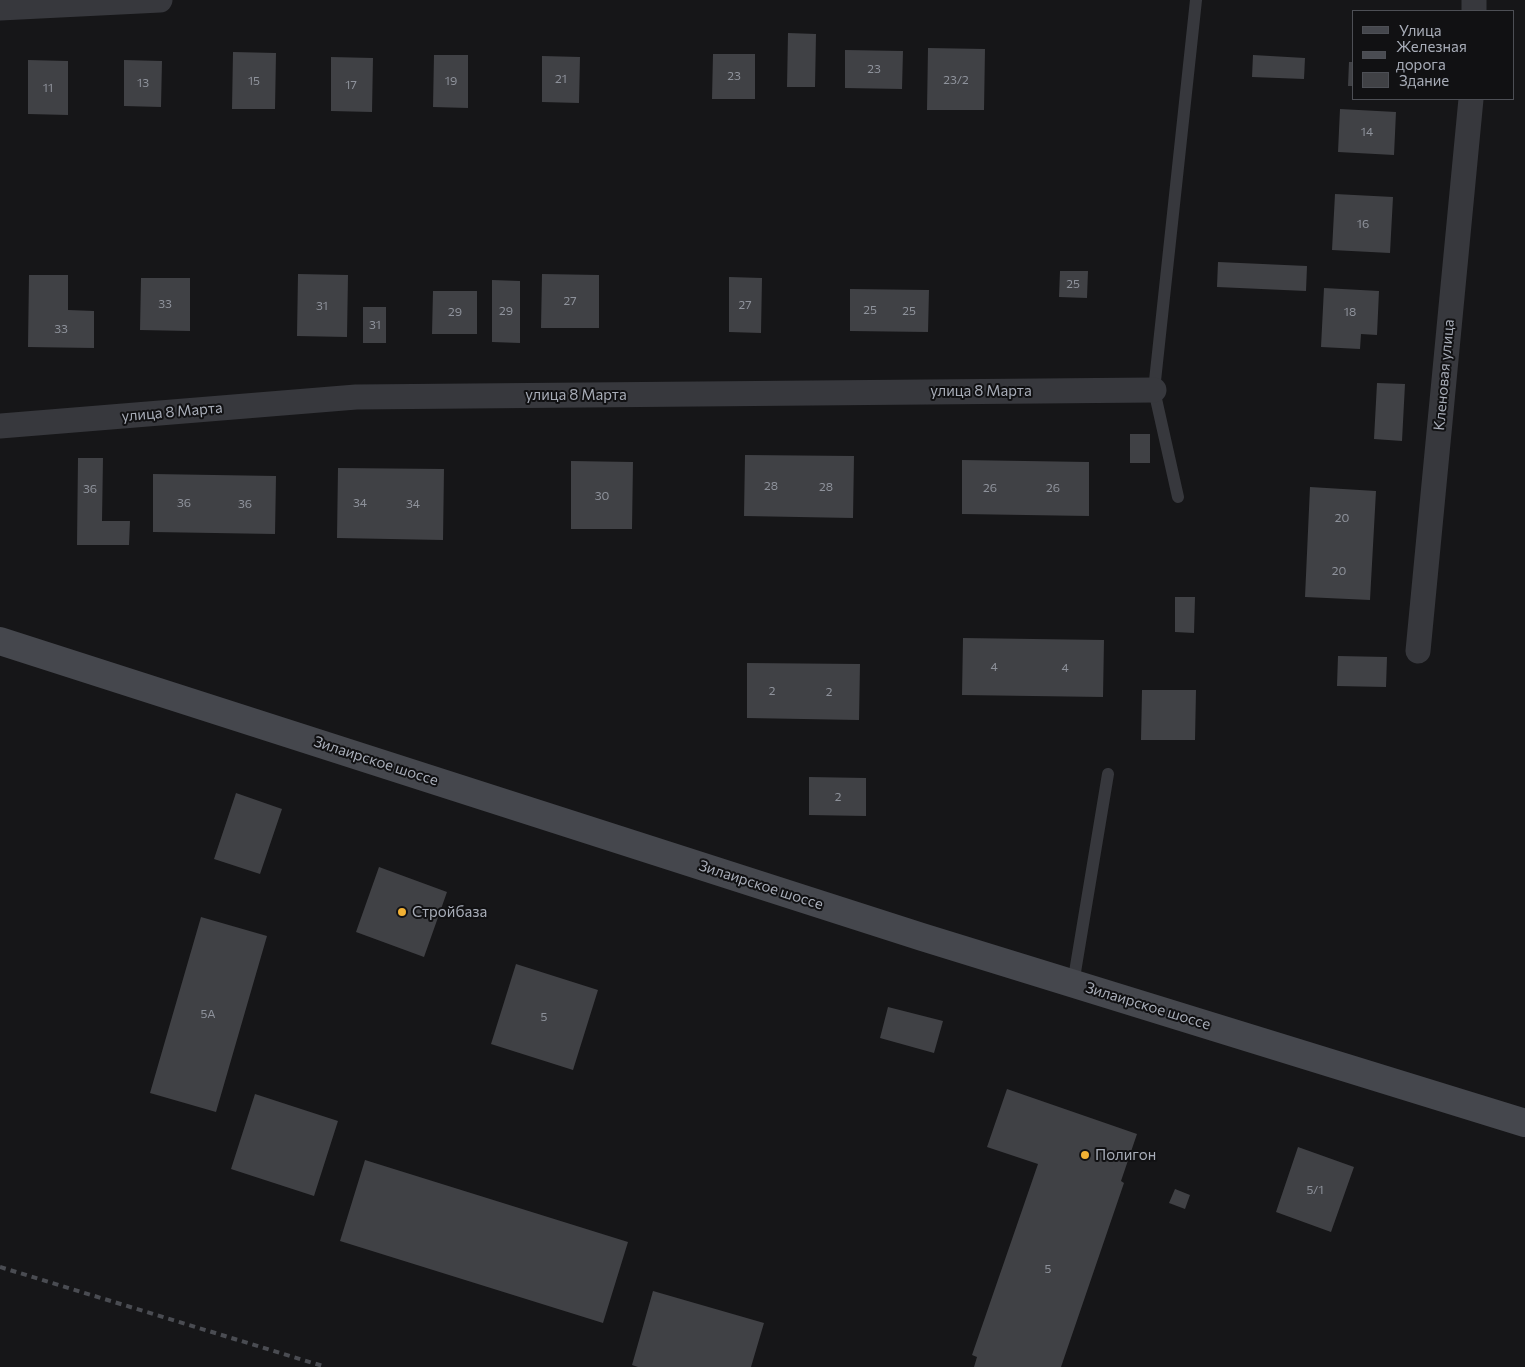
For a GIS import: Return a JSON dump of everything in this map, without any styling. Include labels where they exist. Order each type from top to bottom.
[{"type":"main road","name":"Зилаирское шоссе","points":[[0,640],[912,934],[1525,1123]]},
{"type":"street","points":[[0,8],[160,0]]},
{"type":"street","name":"Кленовая улица","points":[[1418,651],[1471,100]]},
{"type":"street","name":"улица 8 Марта","points":[[0,426],[356,397],[1154,390]]},
{"type":"lane","points":[[1178,497],[1154,390],[1196,0]]},
{"type":"lane","points":[[1073,984],[1108,774]]},
{"type":"building","points":[[788,33],[816,34],[815,87],[787,87]]},
{"type":"building","points":[[928,48],[985,49],[984,110],[927,110]]},
{"type":"building","points":[[845,50],[903,51],[902,89],[845,88]]},
{"type":"building","points":[[233,52],[276,53],[275,109],[232,109]]},
{"type":"building","points":[[713,54],[755,54],[755,99],[712,99]]},
{"type":"building","points":[[434,55],[468,55],[468,108],[433,107]]},
{"type":"building","points":[[1253,55],[1305,58],[1304,79],[1252,77]]},
{"type":"building","points":[[542,56],[580,57],[579,103],[542,102]]},
{"type":"building","points":[[331,57],[373,58],[372,112],[331,111]]},
{"type":"building","points":[[28,60],[68,61],[68,115],[28,114]]},
{"type":"building","points":[[124,60],[162,61],[161,107],[124,106]]},
{"type":"building","points":[[1349,62],[1352,62],[1352,86],[1348,86]]},
{"type":"building","points":[[1340,109],[1396,112],[1394,155],[1338,152]]},
{"type":"building","points":[[1335,194],[1393,197],[1390,253],[1332,250]]},
{"type":"building","points":[[1218,262],[1307,266],[1306,291],[1217,287]]},
{"type":"building","points":[[1060,271],[1088,271],[1087,298],[1059,297]]},
{"type":"building","points":[[298,274],[348,275],[347,337],[297,336]]},
{"type":"building","points":[[542,274],[599,275],[599,328],[541,328]]},
{"type":"building","points":[[29,275],[68,275],[68,310],[94,311],[94,348],[28,347]]},
{"type":"building","points":[[729,277],[762,278],[761,333],[729,332]]},
{"type":"building","points":[[141,278],[190,278],[190,331],[140,330]]},
{"type":"building","points":[[492,280],[520,281],[520,343],[492,342]]},
{"type":"building","points":[[1324,288],[1379,291],[1377,335],[1361,334],[1360,349],[1321,347]]},
{"type":"building","points":[[850,289],[929,290],[928,332],[850,331]]},
{"type":"building","points":[[433,291],[477,291],[477,334],[432,334]]},
{"type":"building","points":[[363,307],[386,307],[386,343],[363,343]]},
{"type":"building","points":[[1377,383],[1405,384],[1402,441],[1374,439]]},
{"type":"building","points":[[1130,434],[1150,434],[1150,463],[1130,463]]},
{"type":"building","points":[[745,455],[854,456],[853,518],[744,516]]},
{"type":"building","points":[[78,458],[103,458],[102,521],[130,521],[129,545],[77,545]]},
{"type":"building","points":[[962,460],[1089,462],[1089,516],[962,514]]},
{"type":"building","points":[[571,461],[633,462],[632,529],[571,529]]},
{"type":"building","points":[[338,468],[444,469],[443,540],[337,538]]},
{"type":"building","points":[[153,474],[276,476],[275,534],[153,532]]},
{"type":"building","points":[[1310,487],[1376,491],[1370,600],[1305,597]]},
{"type":"building","points":[[1175,597],[1195,597],[1194,633],[1175,632]]},
{"type":"building","points":[[963,638],[1104,640],[1103,697],[962,695]]},
{"type":"building","points":[[1338,656],[1387,657],[1386,687],[1337,686]]},
{"type":"building","points":[[747,663],[860,664],[859,720],[747,718]]},
{"type":"building","points":[[1142,690],[1196,690],[1195,740],[1141,740]]},
{"type":"building","points":[[809,777],[866,778],[866,816],[809,815]]},
{"type":"building","points":[[236,793],[282,809],[260,874],[214,859]]},
{"type":"building","name":"Стройбаза","points":[[379,867],[447,892],[424,957],[356,932]]},
{"type":"building","points":[[201,917],[267,936],[216,1112],[150,1093]]},
{"type":"building","points":[[516,964],[598,990],[573,1070],[491,1044]]},
{"type":"building","points":[[888,1007],[943,1021],[934,1053],[880,1038]]},
{"type":"building","points":[[1007,1089],[1137,1134],[1121,1181],[1124,1183],[1061,1367],[974,1367],[977,1357],[972,1355],[1038,1164],[987,1147]]},
{"type":"building","points":[[255,1094],[338,1121],[314,1196],[231,1169]]},
{"type":"building","points":[[1298,1147],[1354,1167],[1331,1232],[1276,1212]]},
{"type":"building","points":[[365,1160],[628,1242],[603,1323],[340,1241]]},
{"type":"building","points":[[1175,1189],[1190,1195],[1185,1209],[1169,1203]]},
{"type":"building","points":[[653,1291],[764,1323],[751,1367],[638,1367],[632,1365]]},
{"type":"railway","points":[[0,1267],[326,1367]]},
{"type":"place","name":"Стройбаза","points":[[402,912]]},
{"type":"place","name":"Полигон","points":[[1085,1155]]}]
